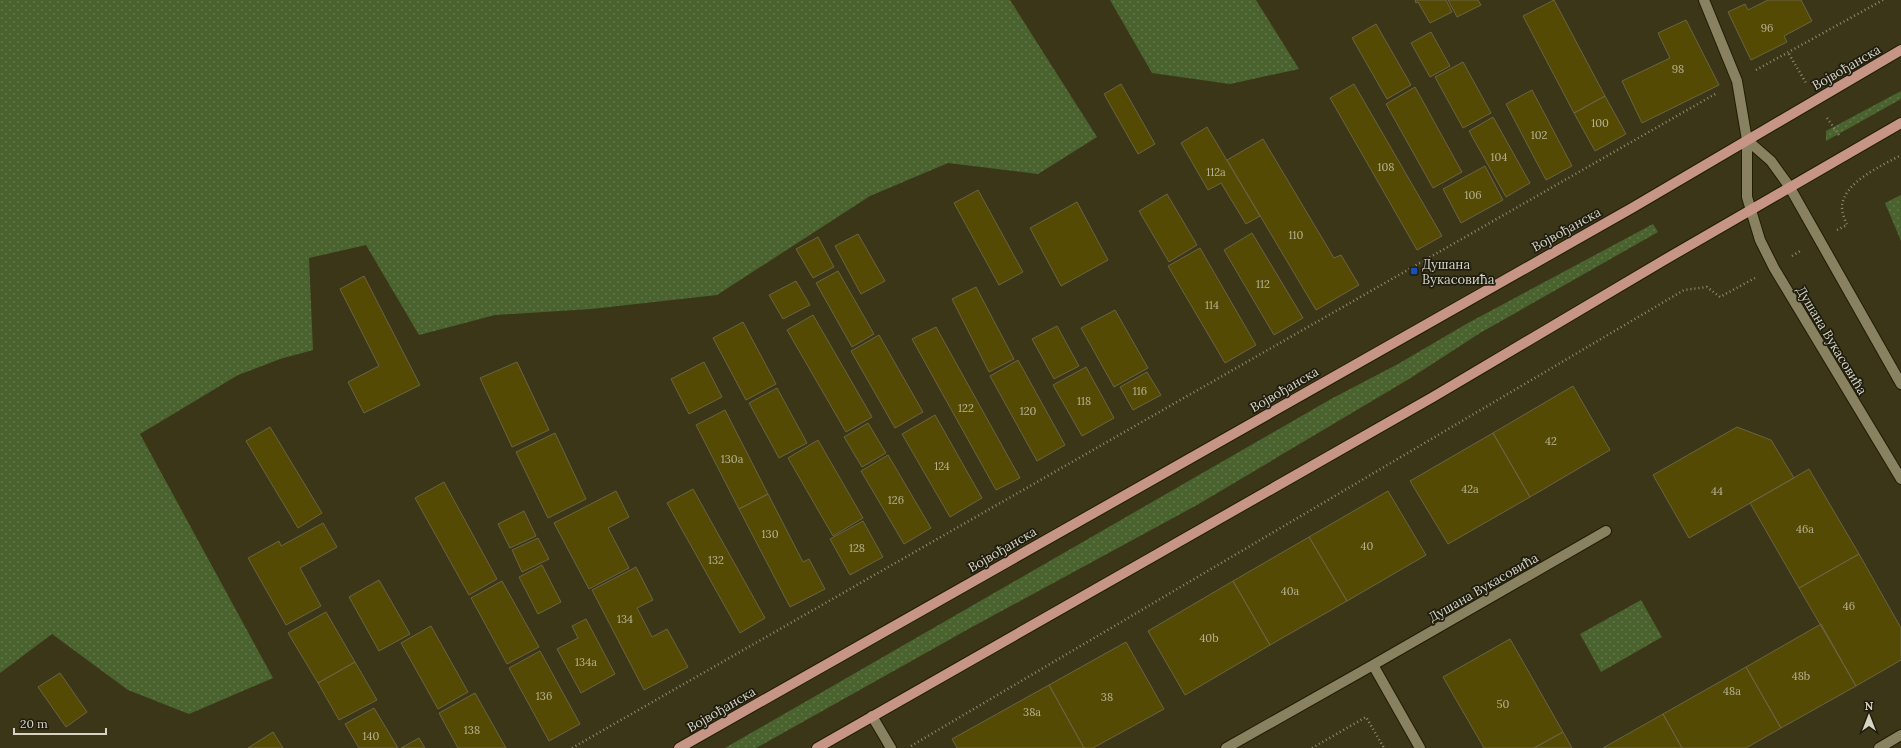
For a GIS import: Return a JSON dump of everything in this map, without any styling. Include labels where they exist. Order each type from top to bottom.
[{"type":"main road","name":"Војвођанска","points":[[679,748],[1747,140],[1901,50]]},
{"type":"main road","points":[[817,748],[1426,401],[1789,186],[1901,123]]},
{"type":"street","points":[[1704,0],[1737,81],[1747,140],[1771,161],[1789,186],[1901,384]]},
{"type":"street","name":"Душана Вукасовића","points":[[1747,140],[1747,197],[1760,240],[1774,268],[1901,479]]},
{"type":"street","name":"Душана Вукасовића","points":[[1226,748],[1606,531]]},
{"type":"street","points":[[1373,665],[1420,748]]},
{"type":"street","points":[[872,716],[891,748]]},
{"type":"street","points":[[1879,748],[1901,735]]},
{"type":"path","points":[[1767,64],[1883,0]]},
{"type":"path","points":[[572,748],[1737,81]]},
{"type":"path","points":[[1847,226],[1842,207],[1848,191],[1864,177],[1901,156]]},
{"type":"path","points":[[907,748],[1684,290],[1707,287],[1720,297]]},
{"type":"path","points":[[1312,748],[1366,717],[1384,748]]},
{"type":"green space","points":[[0,0],[1010,0],[1097,137],[1038,174],[948,163],[870,196],[717,295],[591,309],[495,315],[419,335],[366,245],[309,258],[313,350],[280,359],[238,375],[140,434],[273,678],[189,714],[128,690],[52,634],[0,673]]},
{"type":"green space","points":[[1110,0],[1256,0],[1299,69],[1230,84],[1152,73]]},
{"type":"green space","points":[[1901,91],[1901,99],[1826,141],[1826,131]]},
{"type":"green space","points":[[1901,195],[1901,241],[1885,203]]},
{"type":"green space","points":[[1653,224],[1658,232],[1480,333],[1409,379],[1197,505],[972,627],[756,748],[725,748],[1331,399],[1398,364],[1468,323]]},
{"type":"green space","points":[[1641,600],[1662,637],[1601,672],[1580,634]]},
{"type":"building","points":[[1415,0],[1446,0],[1452,12],[1430,23],[1418,2],[1416,3]]},
{"type":"building","points":[[1448,0],[1478,0],[1481,5],[1457,17]]},
{"type":"building","points":[[1554,0],[1605,96],[1574,113],[1523,16]]},
{"type":"building","points":[[1768,0],[1801,0],[1812,21],[1784,36],[1787,42],[1751,60],[1728,12],[1745,4],[1748,10]]},
{"type":"building","points":[[1686,20],[1719,85],[1642,123],[1622,81],[1670,58],[1658,33]]},
{"type":"building","points":[[1376,24],[1411,85],[1387,99],[1352,38]]},
{"type":"building","points":[[1431,32],[1450,66],[1430,77],[1411,43]]},
{"type":"building","points":[[1463,62],[1491,113],[1463,128],[1435,77]]},
{"type":"building","points":[[1121,84],[1155,144],[1138,154],[1104,94]]},
{"type":"building","points":[[1354,84],[1442,236],[1417,250],[1330,98]]},
{"type":"building","points":[[1415,87],[1462,172],[1433,188],[1386,104]]},
{"type":"building","points":[[1532,90],[1572,166],[1546,180],[1506,104]]},
{"type":"building","points":[[1605,96],[1626,134],[1595,151],[1574,113]]},
{"type":"building","points":[[1493,117],[1530,183],[1506,197],[1469,131]]},
{"type":"building","points":[[1207,127],[1260,216],[1246,224],[1221,183],[1208,190],[1181,143]]},
{"type":"building","points":[[1263,139],[1334,258],[1341,255],[1359,285],[1316,310],[1227,160]]},
{"type":"building","points":[[1485,166],[1503,200],[1461,223],[1443,189]]},
{"type":"building","points":[[978,190],[1023,272],[999,285],[954,203]]},
{"type":"building","points":[[1167,194],[1197,245],[1169,262],[1139,211]]},
{"type":"building","points":[[1077,202],[1108,260],[1061,286],[1030,228]]},
{"type":"building","points":[[1252,233],[1303,318],[1274,335],[1224,250]]},
{"type":"building","points":[[858,234],[885,281],[861,294],[835,246]]},
{"type":"building","points":[[818,237],[834,267],[813,278],[796,249]]},
{"type":"building","points":[[1200,248],[1256,345],[1225,363],[1168,266]]},
{"type":"building","points":[[838,271],[874,334],[852,347],[816,283]]},
{"type":"building","points":[[364,276],[420,385],[364,413],[348,382],[379,366],[340,289]]},
{"type":"building","points":[[796,281],[810,305],[783,319],[769,295]]},
{"type":"building","points":[[976,287],[1014,359],[989,372],[952,299]]},
{"type":"building","points":[[1115,310],[1148,368],[1114,387],[1081,328]]},
{"type":"building","points":[[813,315],[872,417],[846,432],[787,330]]},
{"type":"building","points":[[743,322],[776,384],[746,400],[713,338]]},
{"type":"building","points":[[1057,326],[1079,366],[1054,379],[1032,339]]},
{"type":"building","points":[[936,327],[1020,478],[996,490],[912,339]]},
{"type":"building","points":[[879,335],[923,412],[895,428],[851,351]]},
{"type":"building","points":[[1018,360],[1065,445],[1037,461],[990,376]]},
{"type":"building","points":[[517,362],[549,430],[512,447],[480,378]]},
{"type":"building","points":[[704,362],[722,397],[689,414],[671,379]]},
{"type":"building","points":[[1086,367],[1114,418],[1082,436],[1053,385]]},
{"type":"building","points":[[1147,372],[1161,395],[1133,410],[1120,387]]},
{"type":"building","points":[[1573,386],[1610,450],[1530,497],[1493,433]]},
{"type":"building","points":[[777,388],[807,443],[779,458],[749,403]]},
{"type":"building","points":[[725,410],[768,494],[739,509],[696,425]]},
{"type":"building","points":[[935,415],[982,498],[950,517],[902,434]]},
{"type":"building","points":[[868,423],[886,453],[862,467],[844,437]]},
{"type":"building","points":[[270,427],[322,513],[298,528],[246,441]]},
{"type":"building","points":[[1737,427],[1771,440],[1794,478],[1689,538],[1653,475]]},
{"type":"building","points":[[555,433],[586,499],[548,518],[516,452]]},
{"type":"building","points":[[1493,433],[1530,497],[1448,544],[1410,481]]},
{"type":"building","points":[[818,440],[863,518],[833,536],[788,458]]},
{"type":"building","points":[[888,455],[931,528],[904,544],[861,471]]},
{"type":"building","points":[[1809,469],[1859,554],[1799,588],[1750,503]]},
{"type":"building","points":[[444,482],[497,579],[469,595],[415,498]]},
{"type":"building","points":[[693,489],[765,618],[740,633],[667,503]]},
{"type":"building","points":[[616,491],[629,517],[608,528],[629,568],[589,589],[554,523]]},
{"type":"building","points":[[1388,491],[1426,555],[1347,601],[1309,537]]},
{"type":"building","points":[[768,494],[803,562],[809,559],[825,589],[790,607],[739,509]]},
{"type":"building","points":[[524,511],[536,536],[510,548],[498,524]]},
{"type":"building","points":[[863,521],[883,557],[850,575],[830,539]]},
{"type":"building","points":[[323,523],[337,547],[300,568],[321,606],[286,625],[248,558],[279,541],[281,546]]},
{"type":"building","points":[[1309,537],[1347,601],[1270,645],[1233,581]]},
{"type":"building","points":[[538,538],[549,559],[522,572],[512,550]]},
{"type":"building","points":[[1859,554],[1901,628],[1901,660],[1856,686],[1799,588]]},
{"type":"building","points":[[542,565],[561,602],[538,614],[519,577]]},
{"type":"building","points":[[636,567],[653,600],[637,608],[652,637],[667,629],[688,667],[644,690],[592,590]]},
{"type":"building","points":[[379,580],[410,634],[379,651],[349,597]]},
{"type":"building","points":[[502,581],[539,647],[507,664],[471,598]]},
{"type":"building","points":[[1233,581],[1270,645],[1185,695],[1148,631]]},
{"type":"building","points":[[326,612],[355,662],[318,683],[288,633]]},
{"type":"building","points":[[586,619],[615,674],[581,693],[557,649],[578,638],[572,626]]},
{"type":"building","points":[[1821,624],[1856,686],[1781,728],[1746,667]]},
{"type":"building","points":[[431,626],[468,692],[438,709],[401,643]]},
{"type":"building","points":[[1510,639],[1563,732],[1534,748],[1484,748],[1443,677]]},
{"type":"building","points":[[1126,642],[1164,709],[1093,748],[1084,748],[1049,685]]},
{"type":"building","points":[[540,651],[580,724],[549,741],[509,668]]},
{"type":"building","points":[[355,662],[377,700],[339,720],[318,683]]},
{"type":"building","points":[[1746,667],[1781,728],[1746,748],[1682,748],[1663,714]]},
{"type":"building","points":[[60,673],[87,712],[66,727],[38,687]]},
{"type":"building","points":[[1049,685],[1084,748],[957,748],[952,739]]},
{"type":"building","points":[[475,693],[506,748],[458,748],[439,713]]},
{"type":"building","points":[[374,708],[398,748],[359,748],[345,724]]},
{"type":"building","points":[[1663,714],[1682,748],[1603,748]]},
{"type":"building","points":[[273,732],[283,748],[248,748]]},
{"type":"building","points":[[1563,732],[1572,748],[1534,748]]},
{"type":"building","points":[[419,738],[425,748],[401,748]]},
{"type":"place","name":"Душана Вукасовића","points":[[1414,271]]}]
